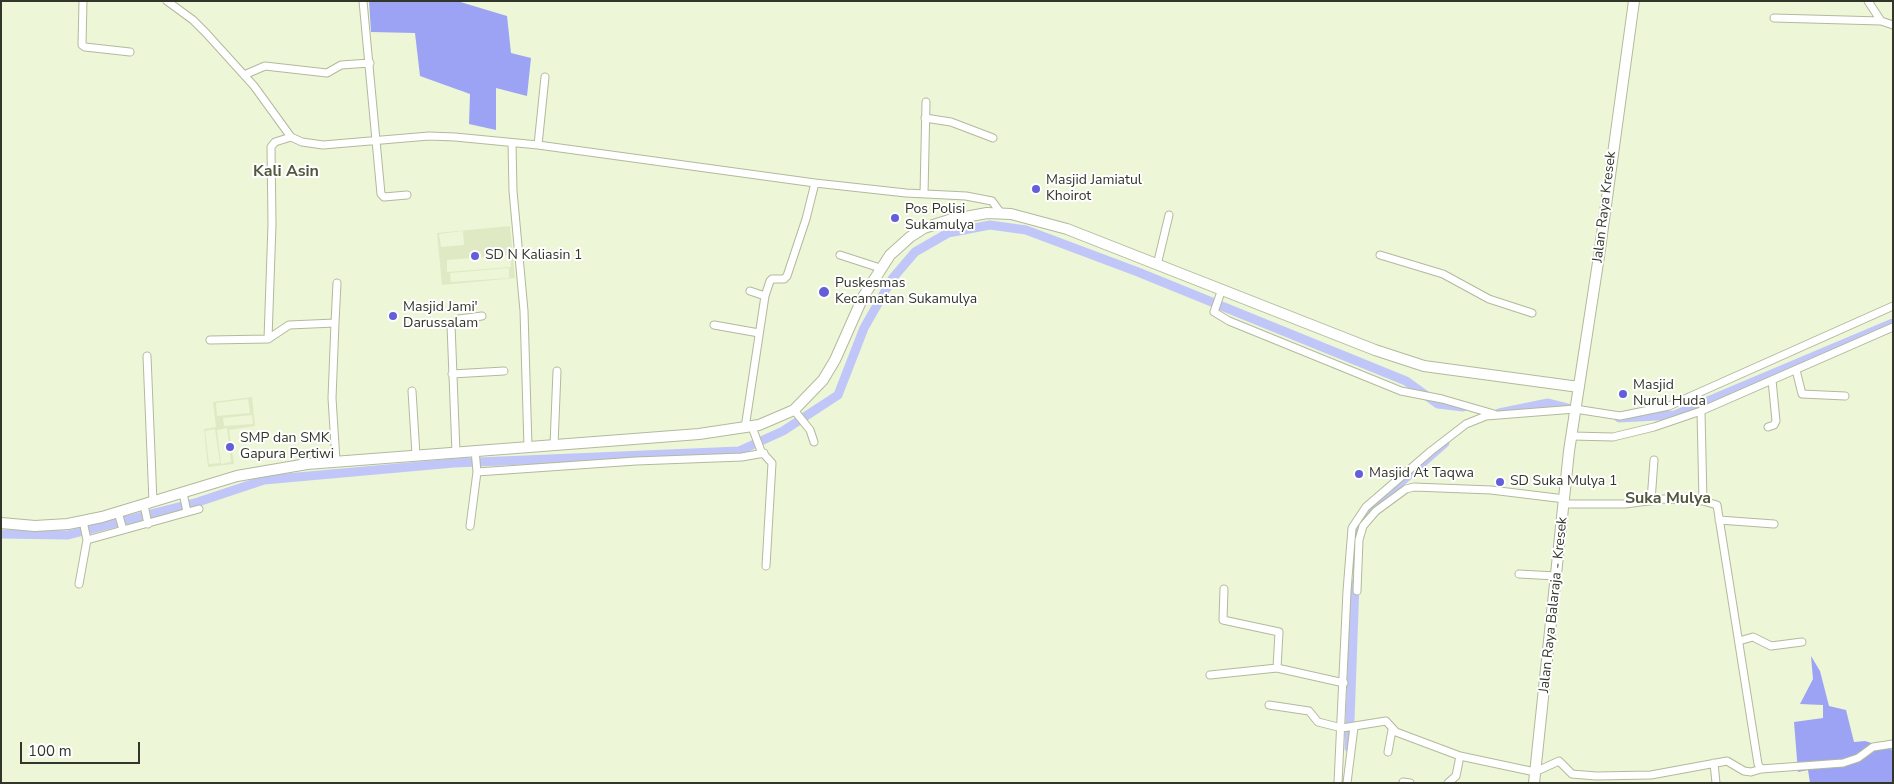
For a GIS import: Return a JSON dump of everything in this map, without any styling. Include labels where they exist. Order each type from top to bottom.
[{"type":"main road","name":"Jalan Raya Kresek","points":[[1574,411],[1599,256],[1634,1]]},
{"type":"main road","points":[[1,523],[51,526],[84,522],[148,506],[245,474],[336,461],[699,434],[749,427],[796,413],[830,371],[863,297],[880,268],[896,249],[924,228],[959,218],[1000,212],[1067,228],[1375,350],[1424,366],[1579,386]]},
{"type":"main road","name":"Jalan Raya Balaraja - Kresek","points":[[1535,778],[1574,411]]},
{"type":"street","points":[[83,1],[82,45],[85,47],[130,52]]},
{"type":"street","points":[[167,1],[193,20],[244,75],[292,137],[302,142],[317,144],[446,136],[538,145],[815,183],[924,194],[952,194],[992,201],[1000,212]]},
{"type":"street","points":[[363,1],[381,195],[384,197],[407,195]]},
{"type":"street","points":[[1868,1],[1881,21]]},
{"type":"street","points":[[1774,18],[1881,21],[1893,26]]},
{"type":"street","points":[[244,75],[265,66],[327,73],[341,65],[370,63]]},
{"type":"street","points":[[538,145],[545,76]]},
{"type":"street","points":[[924,194],[926,102]]},
{"type":"street","points":[[925,118],[951,122],[993,138]]},
{"type":"street","points":[[268,339],[272,224],[271,147],[275,142],[292,137]]},
{"type":"street","points":[[512,143],[513,191],[525,329],[528,446]]},
{"type":"street","points":[[766,566],[773,468],[771,459],[762,452],[749,427],[759,333],[765,296],[770,281],[784,279],[787,276],[806,219],[815,183]]},
{"type":"street","points":[[1157,265],[1168,215]]},
{"type":"street","points":[[840,255],[880,268]]},
{"type":"street","points":[[1380,255],[1442,274],[1489,298],[1532,313]]},
{"type":"street","points":[[336,461],[332,398],[337,283]]},
{"type":"street","points":[[1222,290],[1214,314],[1229,321],[1401,391],[1468,405],[1496,415]]},
{"type":"street","points":[[750,292],[765,296]]},
{"type":"street","points":[[1572,432],[1613,437],[1654,428],[1893,306]]},
{"type":"street","points":[[456,452],[451,326],[459,319],[482,316]]},
{"type":"street","points":[[210,340],[268,339],[288,325],[335,323]]},
{"type":"street","points":[[714,325],[759,333]]},
{"type":"street","points":[[1347,783],[1348,728],[1344,683],[1352,528],[1358,517],[1431,451],[1466,424],[1478,418],[1496,415],[1574,411],[1612,416],[1629,415],[1669,406],[1701,404],[1772,380],[1893,327]]},
{"type":"street","points":[[147,356],[148,522]]},
{"type":"street","points":[[1796,370],[1802,394],[1845,396]]},
{"type":"street","points":[[452,374],[504,371]]},
{"type":"street","points":[[554,445],[557,371]]},
{"type":"street","points":[[1768,427],[1774,425],[1776,420],[1772,380]]},
{"type":"street","points":[[412,391],[416,455]]},
{"type":"street","points":[[1701,404],[1703,501]]},
{"type":"street","points":[[796,413],[806,426],[814,442]]},
{"type":"street","points":[[470,526],[477,470],[475,452]]},
{"type":"street","points":[[477,470],[742,457],[762,452]]},
{"type":"street","points":[[1651,501],[1654,460]]},
{"type":"street","points":[[1356,591],[1359,540],[1363,526],[1376,511],[1406,489],[1414,487],[1491,490],[1565,502],[1625,504],[1664,499],[1703,501],[1717,506],[1761,769]]},
{"type":"street","points":[[184,495],[186,510]]},
{"type":"street","points":[[86,537],[148,522],[186,510],[198,509]]},
{"type":"street","points":[[119,514],[122,527]]},
{"type":"street","points":[[1719,520],[1774,524]]},
{"type":"street","points":[[79,584],[86,537],[84,522]]},
{"type":"street","points":[[1519,574],[1556,576]]},
{"type":"street","points":[[1224,589],[1223,620],[1279,632],[1277,668]]},
{"type":"street","points":[[1739,641],[1753,637],[1771,646],[1802,642]]},
{"type":"street","points":[[1210,675],[1277,668],[1344,683]]},
{"type":"street","points":[[1269,705],[1309,711],[1318,722],[1348,728],[1385,721],[1392,730],[1460,756],[1535,778],[1556,760],[1574,775],[1651,775],[1727,761],[1744,771],[1756,772],[1761,769],[1843,764],[1858,758],[1873,747],[1893,744]]},
{"type":"street","points":[[1338,783],[1348,728]]},
{"type":"street","points":[[1388,752],[1392,730]]},
{"type":"street","points":[[1448,783],[1456,776],[1460,756]]},
{"type":"street","points":[[1714,762],[1716,783]]},
{"type":"street","points":[[1651,775],[1654,783]]},
{"type":"shaded area","points":[[369,1],[457,1],[507,16],[511,53],[531,58],[527,96],[496,88],[496,130],[469,124],[470,94],[420,76],[415,33],[371,32]]},
{"type":"shaded area","name":"SD N Kaliasin 1","points":[[510,226],[515,278],[442,285],[437,233]],"holes":[[[463,231],[464,245],[441,247],[439,234]],[[510,255],[511,267],[447,272],[447,260]],[[509,268],[509,278],[451,282],[450,273]]]},
{"type":"shaded area","name":"SMP dan SMK Gapura Pertiwi","points":[[252,397],[255,426],[229,430],[234,464],[208,467],[204,429],[216,427],[213,402]],"holes":[[[248,399],[250,413],[217,416],[216,403]],[[252,415],[253,424],[224,426],[223,418]],[[227,428],[231,462],[221,464],[217,430]],[[215,429],[220,463],[209,464],[205,431]]]},
{"type":"shaded area","points":[[1811,656],[1820,671],[1829,706],[1846,710],[1854,742],[1865,741],[1893,750],[1892,783],[1810,783],[1808,770],[1798,772],[1794,722],[1823,718],[1823,705],[1800,704],[1813,679]]},
{"type":"waterway","points":[[1,534],[68,535],[198,502],[264,480],[454,463],[739,451],[783,431],[838,395],[864,328],[892,279],[915,252],[948,233],[990,225],[1026,230],[1138,272],[1406,381],[1438,404],[1463,407]]},
{"type":"waterway","points":[[1619,418],[1675,415],[1893,323]]},
{"type":"waterway","points":[[1499,413],[1548,403],[1572,409]]},
{"type":"waterway","points":[[1357,543],[1358,529],[1363,520],[1382,499],[1445,443]]},
{"type":"waterway","points":[[1349,748],[1355,583]]},
{"type":"place","name":"Masjid Jamiatul Khoirot","points":[[1036,189]]},
{"type":"place","name":"Pos Polisi Sukamulya","points":[[895,218]]},
{"type":"place","name":"SD N Kaliasin 1","points":[[475,256]]},
{"type":"place","name":"Puskesmas Kecamatan Sukamulya","points":[[824,292]]},
{"type":"place","name":"Masjid Jami' Darussalam","points":[[393,316]]},
{"type":"place","name":"Masjid Nurul Huda","points":[[1623,394]]},
{"type":"place","name":"SMP dan SMK Gapura Pertiwi","points":[[230,447]]},
{"type":"place","name":"Masjid At Taqwa","points":[[1359,474]]},
{"type":"place","name":"SD Suka Mulya 1","points":[[1500,482]]},
{"type":"district","name":"Kali Asin","points":[[286,172]]},
{"type":"district","name":"Suka Mulya","points":[[1668,499]]}]
